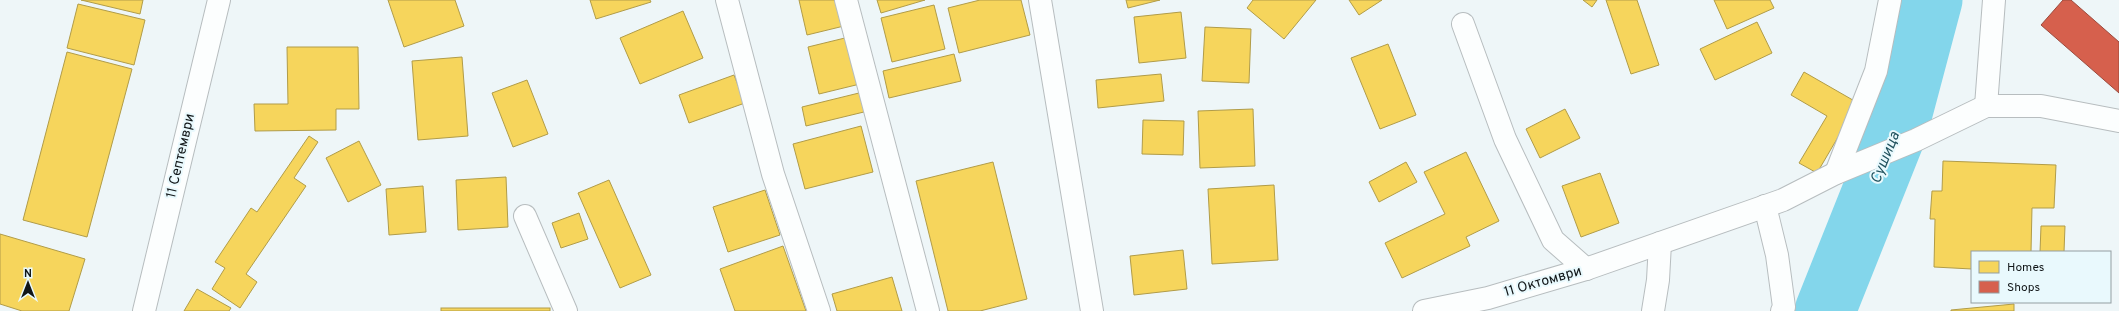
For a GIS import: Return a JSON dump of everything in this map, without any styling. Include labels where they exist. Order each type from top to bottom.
[{"type":"street","name":"11 Септември","points":[[144,311],[219,0]]},
{"type":"street","points":[[727,0],[773,174],[819,311]]},
{"type":"street","points":[[846,0],[928,311]]},
{"type":"street","points":[[1040,0],[1092,311]]},
{"type":"street","points":[[1836,173],[1876,71],[1890,0]]},
{"type":"street","points":[[1986,106],[1994,0]]},
{"type":"street","points":[[1463,24],[1505,139],[1553,240],[1586,270]]},
{"type":"street","points":[[1836,173],[1916,140],[1986,106],[2040,106],[2119,121]]},
{"type":"street","name":"11 Октомври","points":[[1424,311],[1488,298],[1586,270],[1660,242],[1783,200],[1836,173]]},
{"type":"street","points":[[1765,206],[1777,256],[1784,306],[1782,311]]},
{"type":"street","points":[[525,216],[566,311]]},
{"type":"street","points":[[1653,311],[1658,280],[1660,242]]},
{"type":"building: Homes","points":[[81,0],[143,0],[140,14]]},
{"type":"building: Homes","points":[[388,0],[455,0],[464,26],[404,47]]},
{"type":"building: Homes","points":[[590,0],[650,0],[651,2],[596,19]]},
{"type":"building: Homes","points":[[799,0],[838,0],[844,26],[807,35]]},
{"type":"building: Homes","points":[[877,0],[925,0],[881,13]]},
{"type":"building: Homes","points":[[980,0],[1021,0],[1030,35],[959,53],[948,8]]},
{"type":"building: Homes","points":[[1126,0],[1160,0],[1128,8]]},
{"type":"building: Homes","points":[[1253,0],[1316,0],[1284,39],[1247,8]]},
{"type":"building: Homes","points":[[1349,0],[1382,0],[1359,15]]},
{"type":"building: Homes","points":[[1583,0],[1597,0],[1592,7]]},
{"type":"building: Homes","points":[[1606,0],[1637,0],[1659,65],[1631,74]]},
{"type":"building: Homes","points":[[1714,0],[1770,0],[1774,8],[1727,29]]},
{"type":"building: Homes","points":[[78,4],[145,20],[134,65],[67,48]]},
{"type":"building: Homes","points":[[934,5],[945,49],[892,62],[881,18]]},
{"type":"building: Homes","points":[[683,11],[703,58],[640,84],[620,38]]},
{"type":"building: Homes","points":[[1181,12],[1186,58],[1139,63],[1134,17]]},
{"type":"building: Homes","points":[[1757,22],[1772,53],[1715,80],[1700,49]]},
{"type":"building: Homes","points":[[1205,27],[1251,29],[1249,83],[1202,81]]},
{"type":"building: Homes","points":[[849,37],[860,84],[819,94],[808,47]]},
{"type":"building: Homes","points":[[1388,44],[1416,115],[1380,129],[1351,58]]},
{"type":"building: Homes","points":[[287,47],[358,47],[359,109],[336,109],[336,130],[255,131],[254,104],[288,104]]},
{"type":"building: Homes","points":[[67,52],[132,69],[87,237],[23,220]]},
{"type":"building: Homes","points":[[954,54],[961,81],[889,98],[883,71]]},
{"type":"building: Homes","points":[[462,57],[468,136],[418,140],[412,61]]},
{"type":"building: Homes","points":[[1804,72],[1858,103],[1817,173],[1799,163],[1827,116],[1791,95]]},
{"type":"building: Homes","points":[[1161,74],[1164,101],[1098,108],[1096,80]]},
{"type":"building: Homes","points":[[734,75],[745,103],[689,123],[679,95]]},
{"type":"building: Homes","points":[[527,80],[548,134],[513,147],[492,93]]},
{"type":"building: Homes","points":[[863,92],[868,111],[806,126],[802,107]]},
{"type":"building: Homes","points":[[1253,109],[1255,166],[1200,168],[1198,111]]},
{"type":"building: Homes","points":[[1565,109],[1580,138],[1540,158],[1526,129]]},
{"type":"building: Homes","points":[[1143,120],[1184,121],[1183,155],[1142,154]]},
{"type":"building: Homes","points":[[861,126],[873,172],[805,189],[793,144]]},
{"type":"building: Homes","points":[[309,136],[318,142],[294,178],[306,186],[246,274],[257,282],[240,308],[212,289],[225,268],[215,262],[251,208],[257,212]]},
{"type":"building: Homes","points":[[359,141],[381,185],[348,202],[326,158]]},
{"type":"building: Homes","points":[[1466,152],[1499,221],[1466,237],[1470,246],[1402,278],[1385,243],[1445,214],[1424,172]]},
{"type":"building: Homes","points":[[1943,161],[2056,165],[2054,208],[2032,208],[2031,251],[1971,251],[1971,269],[1934,267],[1935,219],[1930,219],[1932,191],[1942,191]]},
{"type":"building: Homes","points":[[993,162],[1027,299],[980,311],[948,311],[916,181]]},
{"type":"building: Homes","points":[[1406,162],[1417,182],[1379,202],[1369,182]]},
{"type":"building: Homes","points":[[1600,173],[1619,223],[1581,237],[1562,186]]},
{"type":"building: Homes","points":[[506,177],[508,227],[458,230],[456,180]]},
{"type":"building: Homes","points":[[609,180],[651,275],[620,288],[578,193]]},
{"type":"building: Homes","points":[[1274,185],[1278,260],[1212,264],[1208,189]]},
{"type":"building: Homes","points":[[423,186],[426,232],[389,235],[386,189]]},
{"type":"building: Homes","points":[[765,190],[780,235],[728,252],[713,207]]},
{"type":"building: Homes","points":[[579,213],[588,239],[561,248],[552,223]]},
{"type":"building: Homes","points":[[2041,226],[2065,226],[2064,251],[2040,251]]},
{"type":"building: Homes","points":[[0,234],[85,259],[69,311],[22,311],[0,304]]},
{"type":"building: Homes","points":[[783,246],[806,311],[735,311],[720,269]]},
{"type":"building: Homes","points":[[1183,250],[1187,289],[1134,295],[1130,256]]},
{"type":"building: Homes","points":[[892,277],[902,311],[837,311],[832,294]]},
{"type":"building: Homes","points":[[197,289],[231,308],[229,311],[184,311]]},
{"type":"building: Homes","points":[[2014,304],[2014,311],[1951,311],[1951,310]]},
{"type":"building: Homes","points":[[441,308],[550,308],[550,311],[441,311]]},
{"type":"building: Shops","points":[[2063,0],[2071,0],[2119,42],[2119,93],[2041,25]]},
{"type":"waterway","name":"Сушица","points":[[1825,311],[1898,128],[1932,0]]}]
